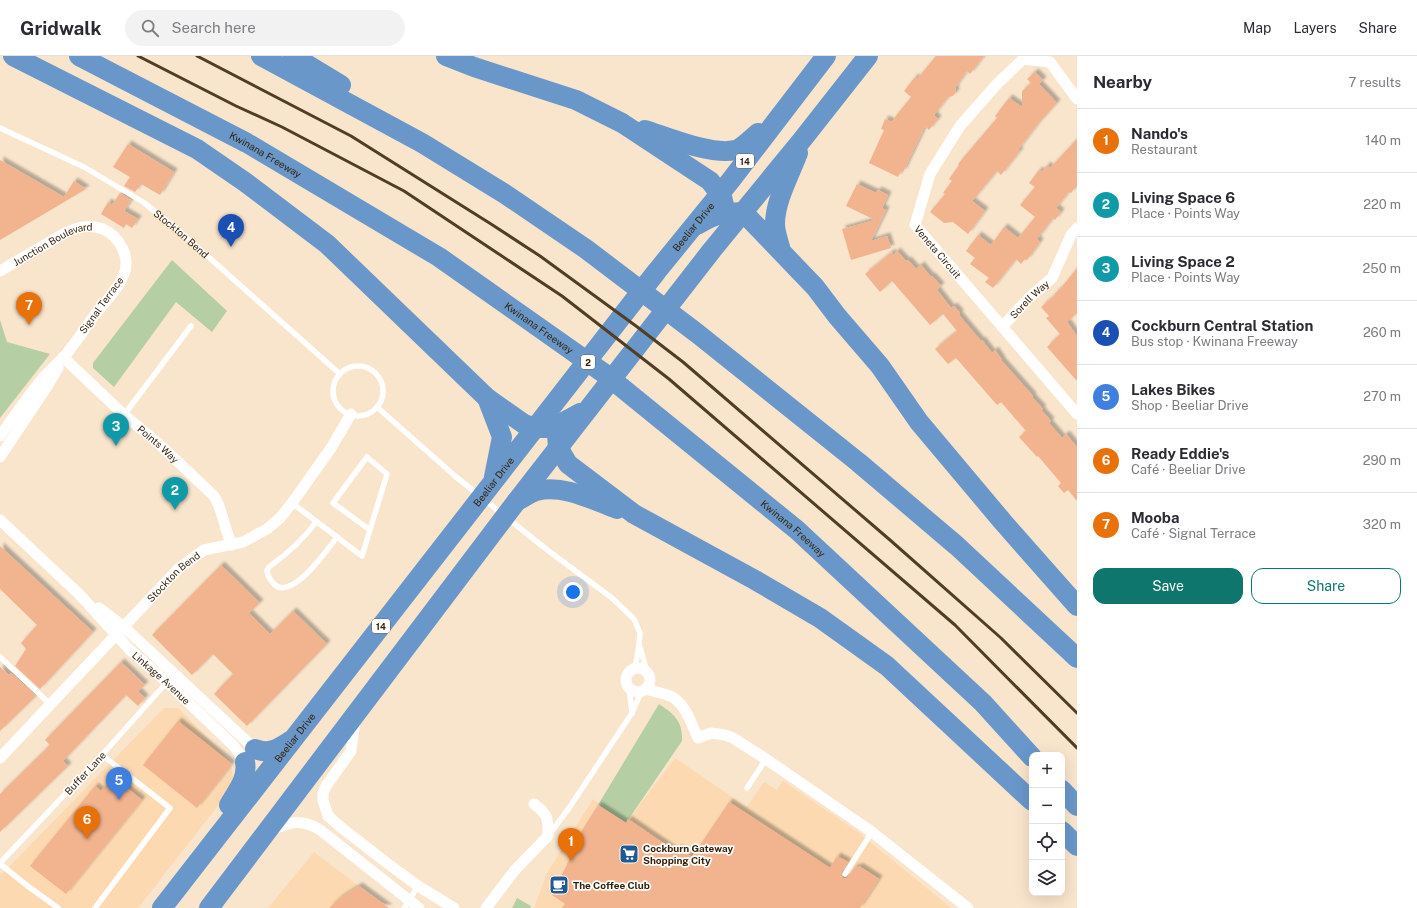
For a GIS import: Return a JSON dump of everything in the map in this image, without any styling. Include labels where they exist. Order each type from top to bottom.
[{"type":"highway","points":[[13,56],[197,149],[245,182],[327,244],[487,398],[524,424],[535,428],[556,426],[569,420],[594,401]]},
{"type":"highway","name":"Kwinana Freeway","points":[[79,56],[247,143],[439,257],[605,374],[797,530],[983,703],[1029,754]]},
{"type":"highway","points":[[261,56],[422,143],[505,194],[586,249],[698,334],[852,457],[957,546],[1077,658]]},
{"type":"highway","points":[[293,56],[383,110],[422,143]]},
{"type":"highway","points":[[446,56],[474,67],[576,100],[622,122],[702,148],[719,151],[736,150],[778,118]]},
{"type":"highway","name":"Beeliar Drive","points":[[208,908],[268,831],[493,530],[712,250],[729,206],[778,118],[826,56]]},
{"type":"highway","name":"Beeliar Drive","points":[[162,908],[469,511],[692,228],[729,206],[802,140],[868,56]]},
{"type":"highway","points":[[622,122],[710,181],[729,206],[780,251],[815,287],[837,316],[880,366],[919,422],[998,517],[1077,606]]},
{"type":"highway","points":[[780,251],[775,223],[777,212],[782,193],[802,140]]},
{"type":"highway","points":[[570,383],[556,426],[558,447],[568,464],[634,514],[756,580],[820,618],[887,666],[1029,798]]},
{"type":"highway","points":[[487,398],[502,437],[492,483]]},
{"type":"highway","points":[[516,502],[535,491],[550,489],[576,494],[634,514]]},
{"type":"highway","points":[[206,851],[242,783],[250,755],[276,750],[292,741]]},
{"type":"highway","points":[[1065,793],[1077,806]]},
{"type":"highway","points":[[1065,834],[1077,846]]},
{"type":"street","name":"Veneta Circuit","points":[[1077,99],[1050,62],[1024,59],[997,84],[960,126],[930,174],[916,225],[1077,414]]},
{"type":"street","name":"Junction Boulevard","points":[[0,271],[75,228],[94,226],[108,231]]},
{"type":"street","name":"Sorell Way","points":[[1002,327],[1029,298],[1052,278],[1071,235],[1077,228]]},
{"type":"street","name":"Signal Terrace","points":[[0,457],[48,385],[64,357],[116,288],[124,274],[126,267],[124,252],[117,240],[108,231]]},
{"type":"street","name":"Signal Terrace","points":[[0,436],[42,378],[64,357]]},
{"type":"street","name":"Points Way","points":[[64,357],[124,415],[158,443],[214,496],[219,506],[227,535],[232,545]]},
{"type":"street","name":"Stockton Bend","points":[[0,758],[178,569],[204,550],[243,542],[267,529],[280,518],[331,448],[351,414]]},
{"type":"street","name":"Linkage Avenue","points":[[0,520],[120,631],[250,755]]},
{"type":"street","name":"Linkage Avenue","points":[[120,631],[139,659],[167,682],[234,746],[250,755]]},
{"type":"street","points":[[646,683],[635,691],[629,687],[627,683],[627,676],[629,672],[635,668],[641,669],[646,683],[680,703],[698,738],[710,733],[725,735],[733,738],[872,832],[968,908]]},
{"type":"street","points":[[356,713],[351,751],[326,786],[323,793],[323,800],[328,816],[418,886],[454,908]]},
{"type":"street","points":[[486,908],[514,870],[548,836],[546,814],[534,804]]},
{"type":"street","points":[[268,831],[288,824],[307,823],[319,829],[406,905],[419,908]]},
{"type":"lane","name":"Stockton Bend","points":[[0,128],[84,168],[143,202],[177,229],[340,374]]},
{"type":"lane","points":[[124,415],[191,326]]},
{"type":"lane","points":[[353,366],[361,366],[375,372],[383,385],[381,401],[377,407],[371,412],[358,415],[351,414],[338,405],[334,389],[340,374],[353,366]]},
{"type":"lane","points":[[377,407],[455,476],[623,608],[634,619],[640,633],[635,668]]},
{"type":"lane","points":[[292,503],[362,556],[370,530],[387,474],[367,457],[333,503],[370,530]]},
{"type":"lane","points":[[316,522],[309,532],[297,544],[268,567],[268,578],[276,586],[284,588],[301,579],[316,564],[337,537]]},
{"type":"lane","points":[[548,836],[632,713],[646,683],[639,644]]},
{"type":"lane","points":[[0,657],[50,704]]},
{"type":"lane","name":"Buffer Lane","points":[[0,863],[102,755],[167,682]]},
{"type":"lane","points":[[629,687],[632,713]]},
{"type":"lane","points":[[95,908],[170,808],[102,755]]},
{"type":"lane","points":[[747,788],[766,759]]},
{"type":"lane","points":[[845,874],[872,832]]},
{"type":"lane","points":[[0,863],[58,908]]},
{"type":"lane","points":[[406,905],[418,886]]},
{"type":"shaded area","points":[[164,708],[178,708],[231,762],[234,785],[138,908],[0,908],[0,876]]},
{"type":"shaded area","points":[[675,758],[747,807],[764,782],[777,790],[783,781],[858,832],[951,908],[534,908],[547,873],[593,799],[626,823]]},
{"type":"shaded area","points":[[314,852],[319,856],[388,908],[268,908]]},
{"type":"green space","points":[[172,260],[227,311],[212,332],[176,302],[114,387],[93,368],[93,363]]},
{"type":"green space","points":[[0,320],[7,342],[50,354],[0,418]]},
{"type":"green space","points":[[659,704],[669,711],[679,723],[682,741],[626,823],[598,805]]},
{"type":"green space","points":[[517,898],[531,906],[530,908],[512,908]]},
{"type":"building","points":[[936,56],[984,56],[970,74],[967,71],[955,88],[956,92],[953,96],[948,97],[934,115],[938,119],[929,130],[925,126],[903,172],[901,171],[898,177],[869,163],[884,130],[881,129],[885,119],[892,122],[911,97],[904,91],[915,77],[917,79]]},
{"type":"building","points":[[1035,72],[1043,80],[1039,84],[1057,103],[1037,125],[1018,150],[1020,151],[1001,175],[997,171],[972,201],[985,211],[968,234],[953,222],[944,223],[930,212],[945,194],[943,193],[952,181],[949,179],[959,165],[958,164],[997,118],[995,116],[1009,98],[1022,107],[1022,91],[1031,83],[1027,79]]},
{"type":"building","points":[[1077,139],[1077,185],[1056,208],[1061,212],[1055,220],[1053,218],[1037,239],[1040,242],[1027,260],[1025,259],[1021,264],[1016,259],[993,288],[985,282],[989,278],[970,264],[975,258],[966,251],[978,235],[991,245],[1004,227],[1018,238],[1035,217],[1020,205],[1035,187],[1029,183],[1039,170],[1042,172],[1047,165],[1050,168]]},
{"type":"building","points":[[128,144],[174,172],[160,195],[141,184],[135,192],[124,186],[130,177],[113,167]]},
{"type":"building","points":[[0,160],[64,197],[74,181],[86,189],[0,240]]},
{"type":"building","points":[[857,184],[876,193],[878,190],[888,195],[882,208],[886,210],[871,241],[887,236],[891,248],[851,260],[842,229],[875,220],[846,206]]},
{"type":"building","points":[[120,193],[131,200],[124,211],[138,219],[132,228],[126,224],[124,228],[101,214],[108,202],[112,205]]},
{"type":"building","points":[[897,251],[916,269],[921,265],[931,277],[932,276],[941,286],[937,290],[951,308],[954,306],[960,313],[959,315],[992,353],[995,350],[1001,360],[1043,409],[1041,410],[1051,421],[1049,423],[1062,438],[1066,434],[1077,447],[1077,501],[1068,490],[1064,493],[1058,486],[1061,483],[1038,456],[1037,457],[1019,437],[1026,431],[1001,402],[997,405],[956,358],[948,364],[935,349],[957,331],[943,314],[930,325],[892,281],[880,292],[865,274],[892,252],[893,255]]},
{"type":"building","points":[[1077,268],[1077,313],[1067,322],[1077,336],[1077,381],[1047,347],[1060,334],[1046,318],[1049,316],[1041,307],[1055,295],[1054,294],[1061,288]]},
{"type":"building","points":[[0,546],[93,632],[40,689],[15,666],[26,649],[21,643],[37,625],[0,589]]},
{"type":"building","points":[[221,565],[260,603],[249,613],[270,634],[293,611],[327,644],[247,726],[214,694],[233,674],[213,654],[192,675],[152,635]]},
{"type":"building","points":[[121,662],[145,685],[138,691],[145,698],[138,706],[126,695],[63,761],[68,766],[0,832],[0,794],[50,745],[45,740]]},
{"type":"building","points":[[0,667],[9,675],[11,673],[35,695],[35,697],[0,731]]},
{"type":"building","points":[[178,721],[232,764],[197,808],[143,765]]},
{"type":"building","points":[[113,777],[142,800],[66,894],[30,866],[95,786],[101,791]]},
{"type":"building","name":"Cockburn Gateway Shopping City","points":[[729,802],[830,868],[837,856],[848,862],[841,873],[843,878],[847,878],[855,867],[858,868],[859,866],[879,879],[860,908],[562,908],[565,904],[552,895],[574,850],[571,848],[598,805],[626,823],[628,819],[675,851],[678,848],[692,857]]},
{"type":"building","points":[[359,886],[389,908],[329,908],[340,898]]},
{"type":"railway","points":[[138,56],[236,106],[282,127],[404,191],[562,296],[669,379],[955,625],[1077,748]]},
{"type":"railway","points":[[197,56],[351,136],[540,256],[636,326],[683,362],[890,540],[1001,638],[1077,713]]},
{"type":"place","name":"Cockburn Central Station","points":[[231,247]]},
{"type":"place","name":"Mooba","points":[[29,325]]},
{"type":"place","name":"Living Space 2","points":[[116,446]]},
{"type":"place","name":"Living Space 6","points":[[175,510]]},
{"type":"place","name":"Lakes Bikes","points":[[119,800]]},
{"type":"place","name":"Ready Eddie's","points":[[87,839]]},
{"type":"place","name":"Cockburn Gateway Shopping City","points":[[629,854]]},
{"type":"place","name":"Nando's","points":[[571,861]]},
{"type":"place","name":"The Coffee Club","points":[[559,885]]}]
